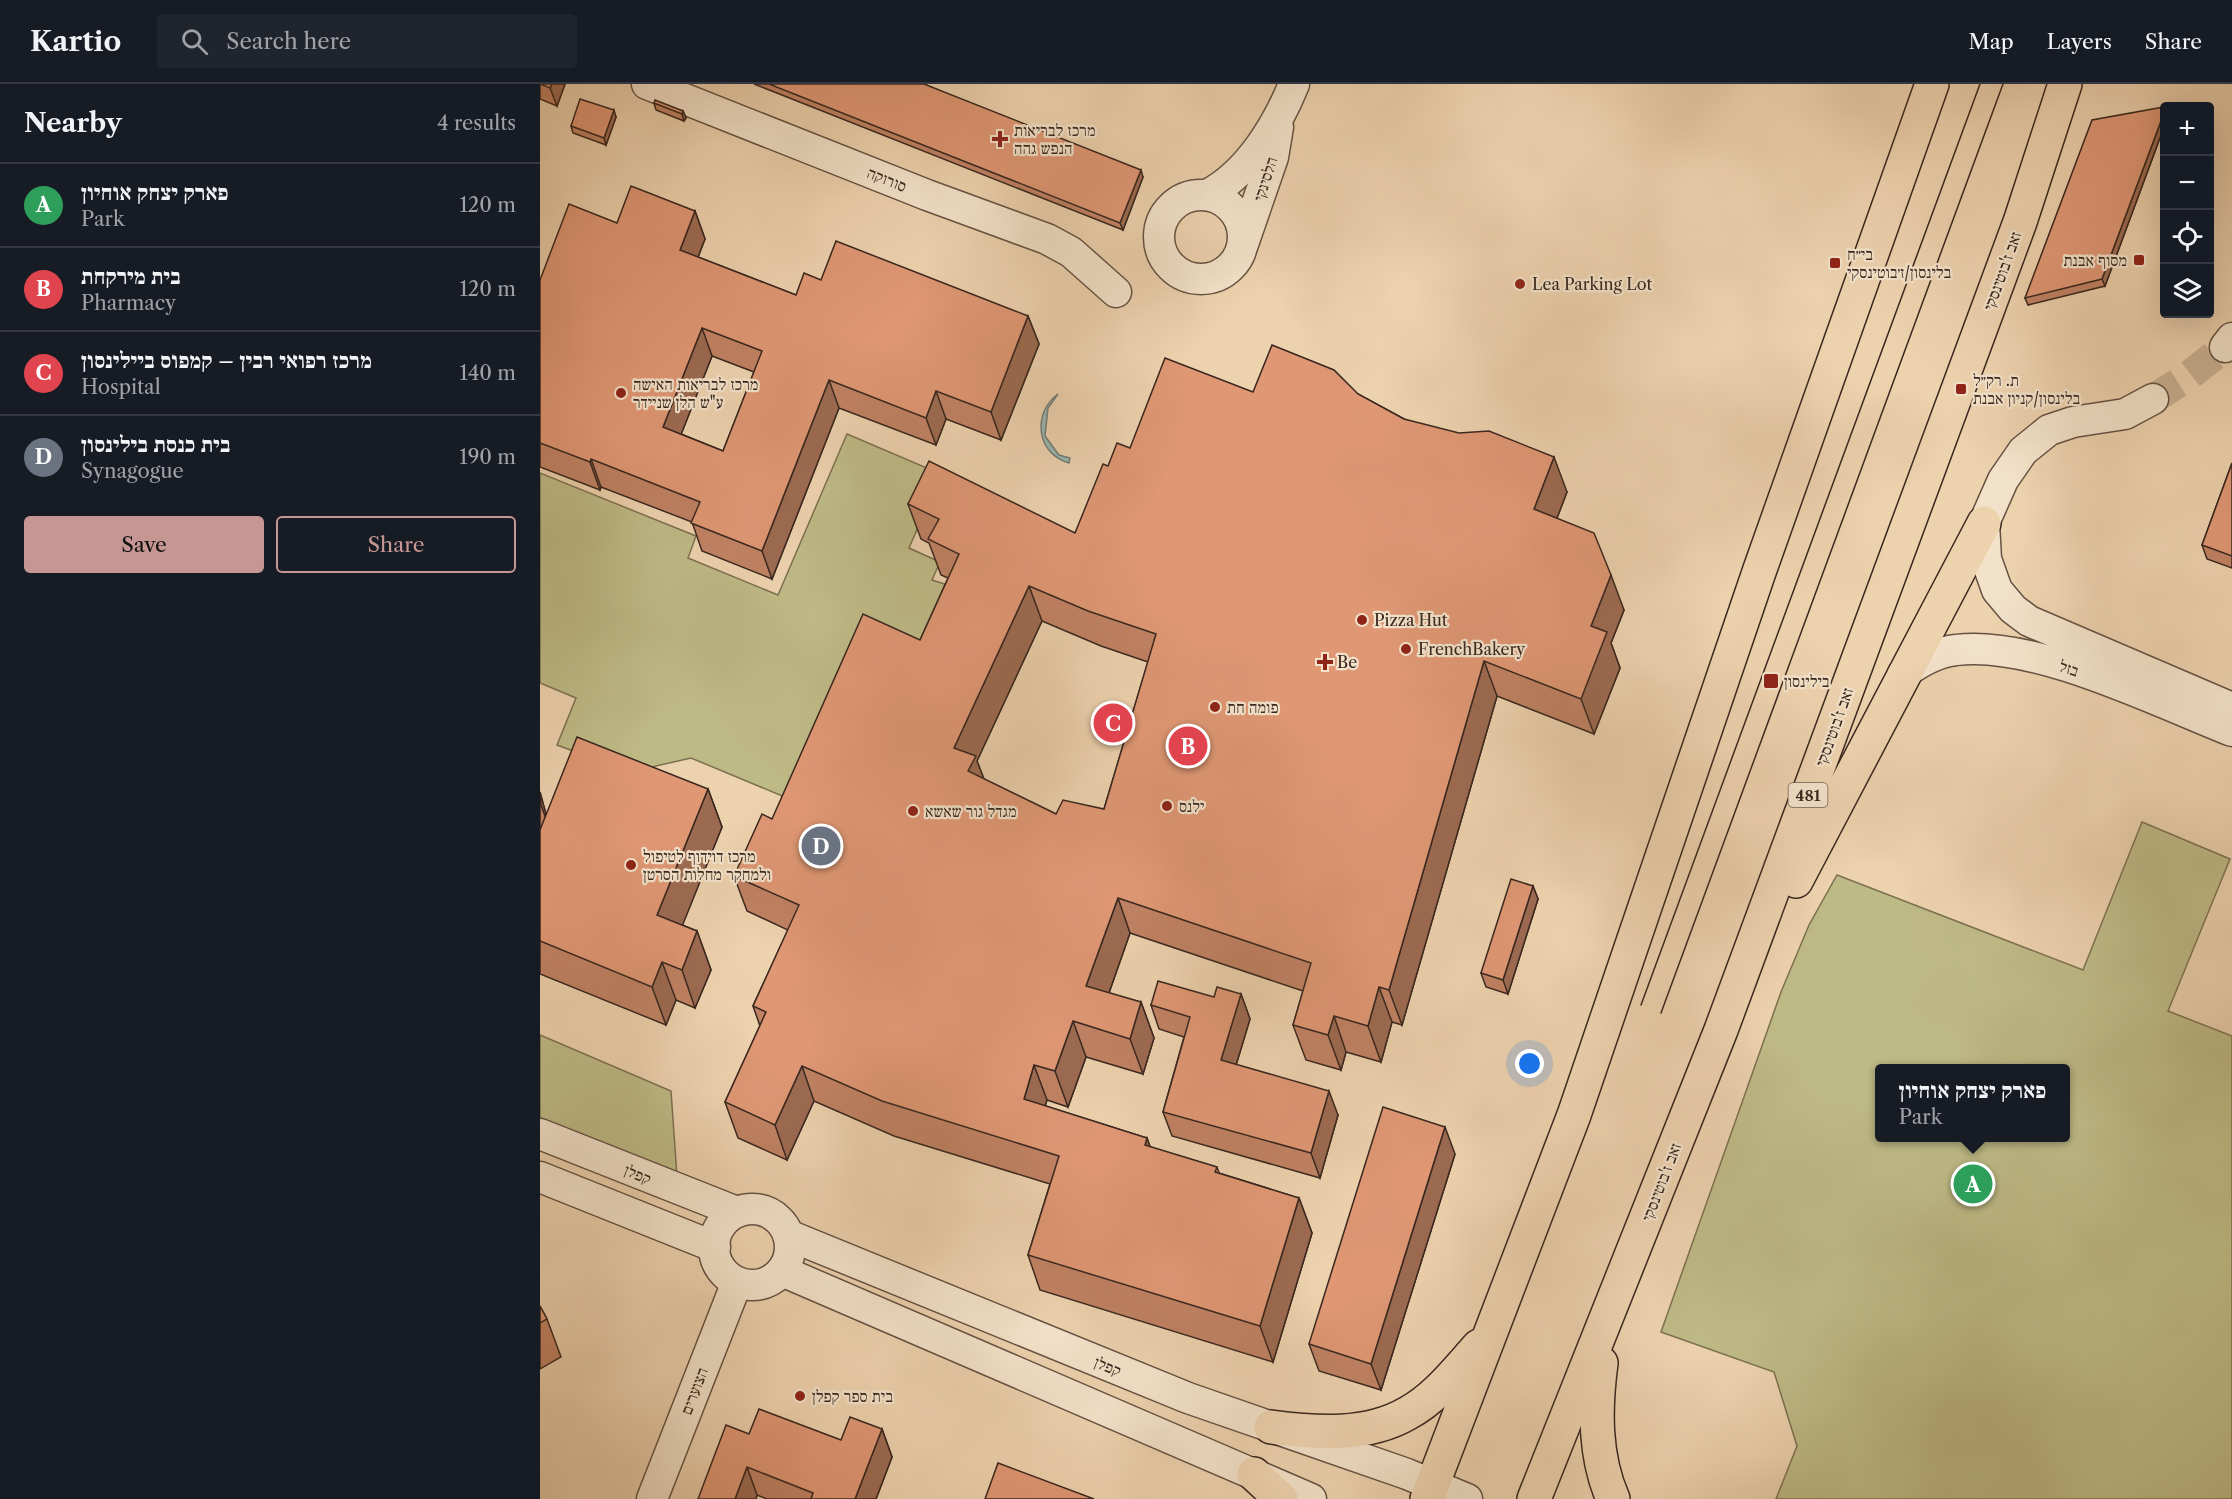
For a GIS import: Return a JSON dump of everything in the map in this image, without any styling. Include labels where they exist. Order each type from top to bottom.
[{"type":"main road","points":[[1429,1492],[1494,1329],[1574,1115],[1759,572],[1932,84]]},
{"type":"main road","name":"זאב ז'בוטינסקי","points":[[1534,1499],[1721,1030],[2016,233],[2065,84]]},
{"type":"main road","points":[[1721,1030],[1903,674],[1984,523]]},
{"type":"main road","points":[[1608,1318],[1596,1419],[1605,1480],[1614,1499]]},
{"type":"main road","points":[[1271,1427],[1320,1433],[1361,1429],[1408,1414],[1450,1378],[1494,1329]]},
{"type":"main road","points":[[1254,1474],[1281,1499]]},
{"type":"street","name":"סורוקה","points":[[647,84],[927,195],[1047,239],[1071,252],[1116,292]]},
{"type":"street","name":"הלסינקי","points":[[1207,195],[1223,186],[1240,171],[1281,113],[1294,84]]},
{"type":"street","name":"הלסינקי","points":[[1243,244],[1273,156],[1281,113]]},
{"type":"street","points":[[1207,195],[1220,198],[1231,206],[1241,224],[1243,244],[1234,263],[1218,276],[1204,279],[1190,278],[1178,272],[1168,263],[1161,251],[1159,238],[1166,213],[1185,198],[1207,195]]},
{"type":"street","points":[[1984,523],[2003,480],[2023,451],[2049,430],[2073,422],[2125,414],[2153,399]]},
{"type":"street","name":"בזל","points":[[1984,523],[1986,559],[1997,590],[2013,609],[2029,621],[2232,708]]},
{"type":"street","name":"בזל","points":[[1903,674],[1918,662],[1937,654],[1955,650],[1996,649],[2068,667],[2232,732]]},
{"type":"street","name":"קפלן","points":[[540,1134],[737,1212]]},
{"type":"street","points":[[540,1177],[715,1247]]},
{"type":"street","points":[[750,1209],[762,1211],[778,1220],[788,1235],[788,1260],[773,1280],[748,1286],[726,1275],[719,1265],[715,1247],[719,1229],[737,1212],[750,1209]]},
{"type":"street","name":"קפלן","points":[[788,1235],[1188,1398],[1407,1474],[1429,1492],[1467,1499]]},
{"type":"street","points":[[782,1271],[1311,1499]]},
{"type":"street","name":"הצוערים","points":[[652,1499],[737,1282]]},
{"type":"shaded area","points":[[847,434],[927,468],[937,484],[909,548],[940,562],[932,580],[951,586],[920,661],[792,800],[691,758],[630,772],[557,745],[576,698],[540,683],[540,473],[696,536],[688,558],[778,595]]},
{"type":"shaded area","points":[[2142,822],[2230,859],[2168,1011],[2232,1036],[2232,1499],[1776,1499],[1797,1446],[1774,1372],[1661,1332],[1781,992],[1809,925],[1837,875],[2083,970]]},
{"type":"shaded area","points":[[540,1035],[671,1091],[678,1191],[540,1134]]},
{"type":"water","points":[[1058,394],[1048,408],[1045,436],[1059,455],[1070,458],[1069,463],[1050,451],[1041,432],[1044,412]]},
{"type":"building","points":[[540,84],[552,84],[550,88]]},
{"type":"building","points":[[769,84],[924,84],[1141,170],[1120,223]]},
{"type":"building","points":[[580,99],[614,110],[604,138],[571,126]]},
{"type":"building","points":[[655,100],[683,111],[682,114],[654,103]]},
{"type":"building","points":[[2160,108],[2160,124],[2102,279],[2025,298],[2092,120]]},
{"type":"building","name":"מרכז לבריאות האישה ע\"ש הלן שניידר","points":[[631,186],[695,211],[680,250],[796,295],[804,273],[821,280],[836,241],[1028,316],[991,412],[936,391],[926,418],[829,380],[762,551],[691,523],[700,502],[591,459],[590,462],[540,443],[540,280],[569,204],[617,223]],"holes":[[[702,328],[762,351],[723,451],[663,427]]]},
{"type":"building","points":[[1272,345],[1334,370],[1358,394],[1404,419],[1459,433],[1489,431],[1554,457],[1534,509],[1594,533],[1611,575],[1591,626],[1607,632],[1581,699],[1484,661],[1389,990],[1379,987],[1368,1026],[1334,1016],[1328,1035],[1293,1025],[1311,963],[1118,898],[1086,986],[1141,1002],[1130,1039],[1073,1021],[1055,1071],[1034,1065],[1024,1099],[1147,1138],[1145,1145],[1217,1167],[1215,1172],[1299,1198],[1260,1326],[1028,1255],[1059,1156],[882,1101],[802,1066],[775,1125],[725,1102],[766,1012],[753,1006],[799,905],[734,876],[762,814],[772,819],[863,614],[920,640],[959,554],[928,539],[939,519],[908,504],[929,461],[1075,533],[1103,464],[1108,466],[1117,443],[1130,448],[1165,358],[1253,392]],"holes":[[[1029,586],[1088,611],[1156,634],[1104,809],[1063,800],[1056,814],[968,771],[976,756],[954,748]]]},
{"type":"building","points":[[2232,463],[2232,556],[2202,545]]},
{"type":"building","name":"מרכז דוידוף לטיפול ולמחקר מחלות הסרטן","points":[[577,737],[708,789],[657,915],[697,931],[682,970],[662,962],[652,987],[540,941],[540,830]]},
{"type":"building","points":[[1511,879],[1533,886],[1503,980],[1481,973]]},
{"type":"building","points":[[1158,981],[1214,997],[1217,987],[1241,994],[1221,1060],[1329,1091],[1311,1153],[1163,1112],[1190,1017],[1151,1005]]},
{"type":"building","points":[[1383,1107],[1445,1127],[1371,1364],[1309,1344]]},
{"type":"building","points":[[540,1306],[547,1319],[540,1323]]},
{"type":"building","points":[[759,1409],[841,1440],[850,1417],[882,1429],[855,1499],[811,1499],[813,1493],[747,1467],[735,1499],[698,1499],[726,1425],[749,1434]]},
{"type":"building","points":[[998,1463],[1094,1499],[985,1499]]},
{"type":"tunnel","points":[[2153,399],[2186,378],[2225,347]]},
{"type":"tram line","points":[[1641,1005],[1980,84]]},
{"type":"tram line","points":[[1661,1013],[2003,84]]},
{"type":"place","name":"מרכז לבריאות הנפש גהה","points":[[1000,139]]},
{"type":"place","name":"מסוף אבנת","points":[[2139,260]]},
{"type":"place","name":"בי״ח בלינסון/ז׳בוטינסקי","points":[[1835,263]]},
{"type":"place","name":"Lea Parking Lot","points":[[1520,284]]},
{"type":"place","name":"ת. רק״ל בלינסון/קניון אבנת","points":[[1961,389]]},
{"type":"place","name":"מרכז לבריאות האישה ע\"ש הלן שניידר","points":[[621,393]]},
{"type":"place","name":"Pizza Hut","points":[[1362,620]]},
{"type":"place","name":"FrenchBakery","points":[[1406,649]]},
{"type":"place","name":"Be","points":[[1325,662]]},
{"type":"place","name":"בילינסון","points":[[1771,681]]},
{"type":"place","name":"פומה חת","points":[[1215,707]]},
{"type":"place","name":"מרכז רפואי רבין – קמפוס ביילינסון","points":[[1113,723]]},
{"type":"place","name":"בית מירקחת","points":[[1188,746]]},
{"type":"place","name":"ילנס","points":[[1167,806]]},
{"type":"place","name":"מגדל גור שאשא","points":[[913,811]]},
{"type":"place","name":"בית כנסת בילינסון","points":[[821,846]]},
{"type":"place","name":"מרכז דוידוף לטיפול ולמחקר מחלות הסרטן","points":[[631,865]]},
{"type":"place","name":"פארק יצחק אוחיון","points":[[1973,1184]]},
{"type":"place","name":"בית ספר קפלן","points":[[800,1396]]}]
